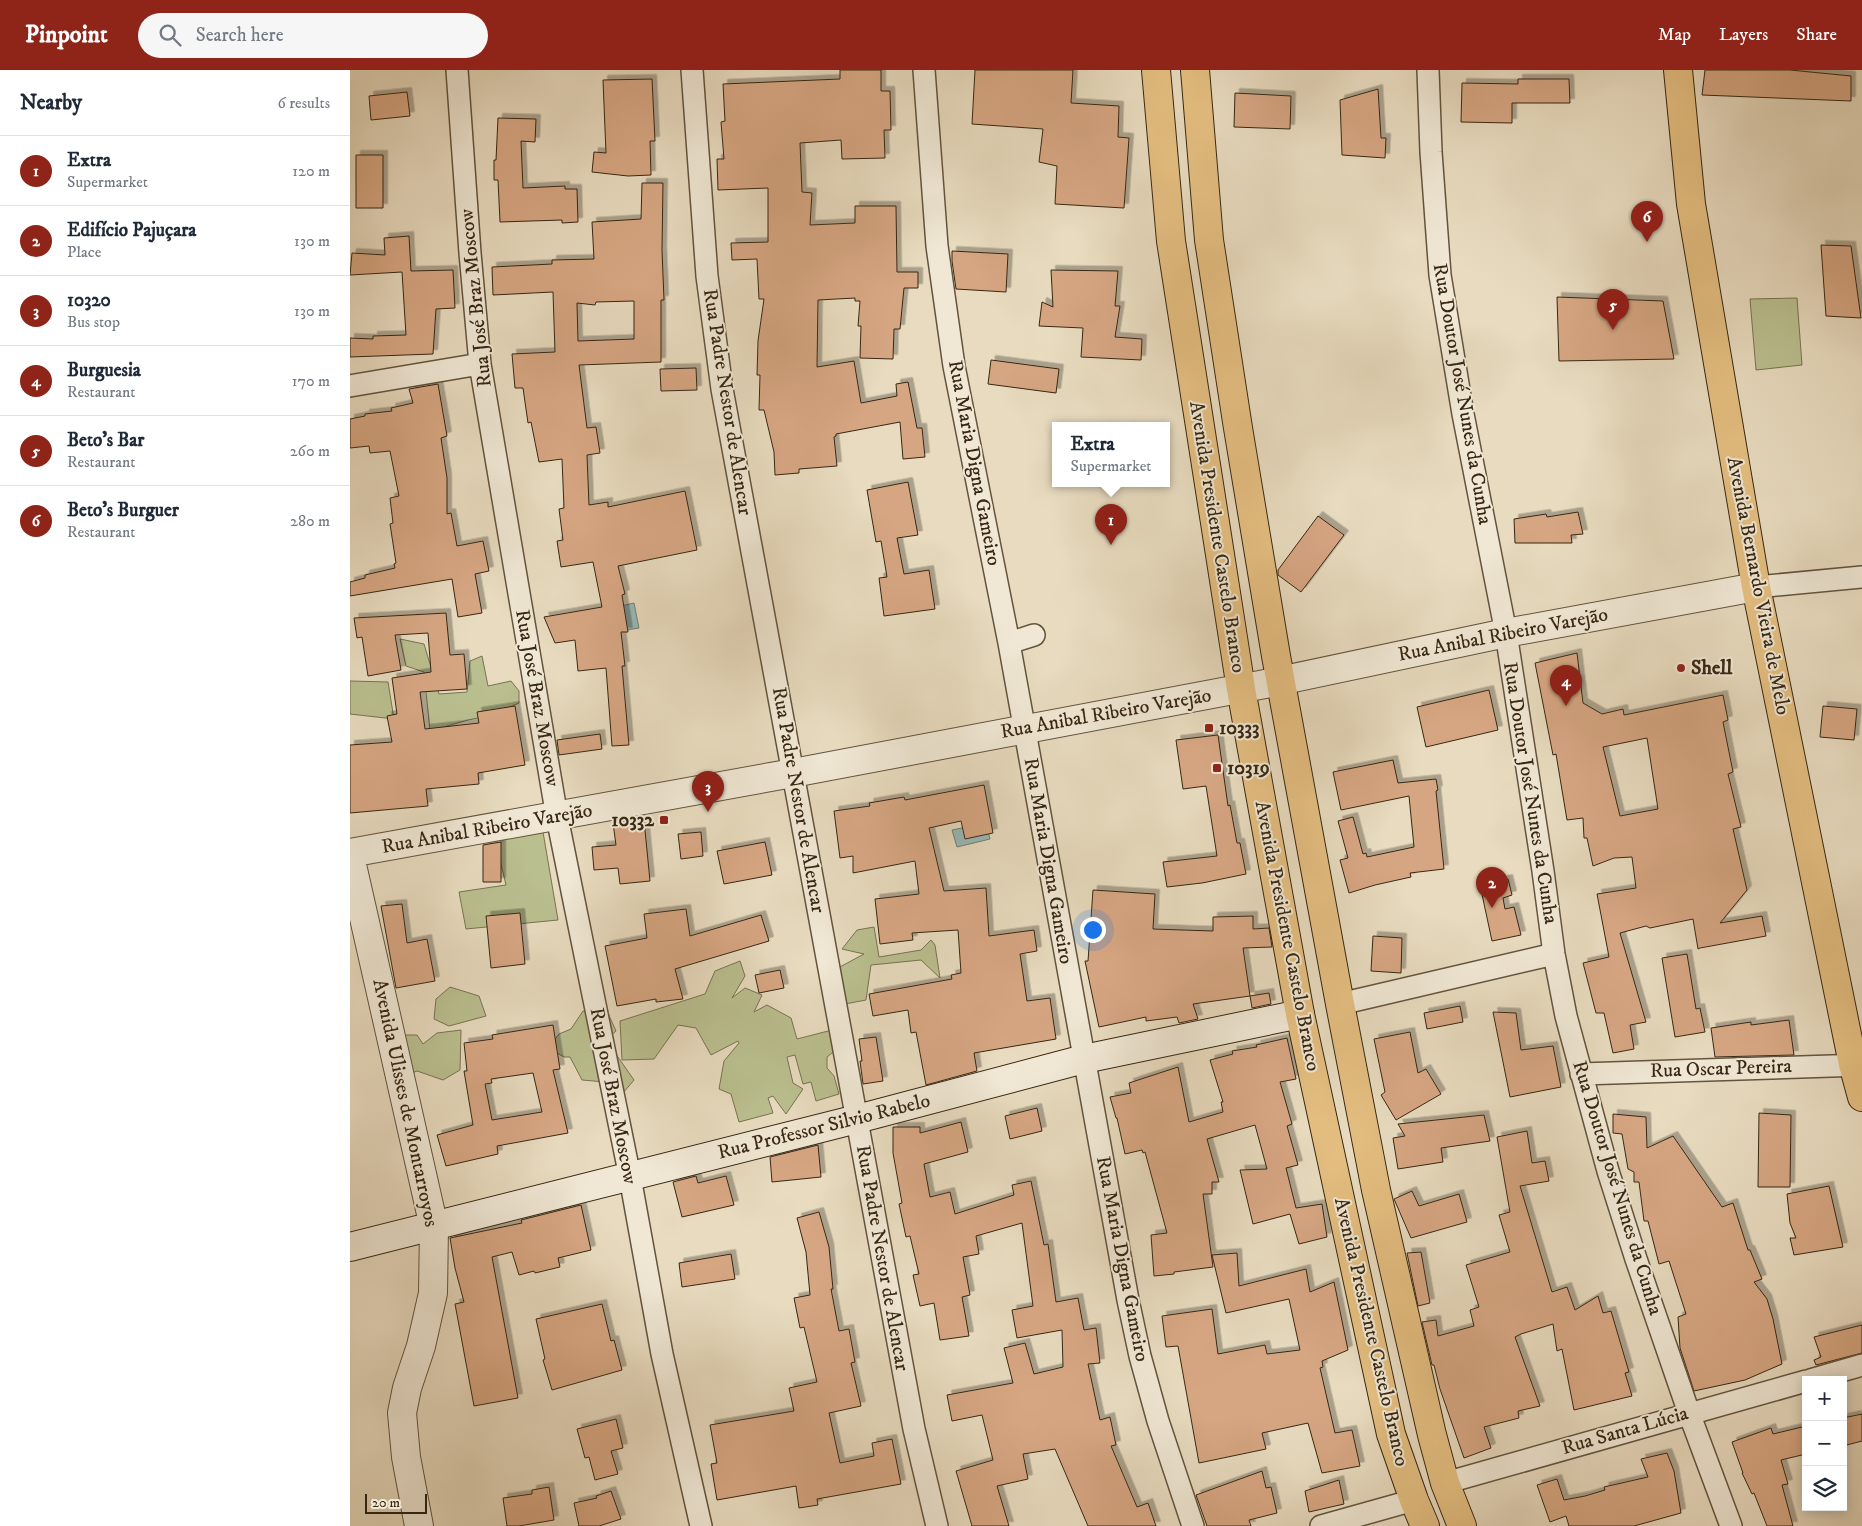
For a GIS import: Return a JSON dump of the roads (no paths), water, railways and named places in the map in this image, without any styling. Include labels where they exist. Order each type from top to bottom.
[{"type":"main road","name":"Avenida Presidente Castelo Branco","points":[[1156,70],[1171,241],[1241,689],[1300,1014],[1391,1434],[1425,1526]]},
{"type":"main road","name":"Avenida Presidente Castelo Branco","points":[[1194,70],[1210,240],[1238,428],[1281,681],[1340,1004],[1376,1190],[1432,1436],[1445,1483],[1462,1526]]},
{"type":"main road","name":"Avenida Bernardo Vieira de Melo","points":[[1678,70],[1691,204],[1756,587],[1858,1064],[1862,1097]]},
{"type":"street","name":"Rua José Braz Moscow","points":[[457,70],[480,364],[557,816],[630,1177],[662,1354],[701,1526]]},
{"type":"street","name":"Rua Padre Nestor de Alencar","points":[[692,70],[707,276],[722,390],[914,1429],[937,1526]]},
{"type":"street","name":"Rua Maria Digna Gameiro","points":[[924,70],[937,246],[954,366],[1009,643],[1128,1300],[1140,1356],[1158,1421],[1193,1526]]},
{"type":"street","name":"Rua Doutor José Nunes da Cunha","points":[[1428,70],[1431,152],[1440,275],[1463,414],[1506,633],[1554,954],[1566,1016],[1616,1198],[1689,1413],[1731,1526]]},
{"type":"street","points":[[350,386],[480,364]]},
{"type":"street","name":"Rua Anibal Ribeiro Varejão","points":[[350,855],[1241,689],[1506,633],[1756,587],[1862,577]]},
{"type":"street","points":[[1009,643],[1034,636]]},
{"type":"street","name":"Avenida Ulisses de Montarroyos","points":[[350,855],[434,1227],[433,1293],[421,1346],[407,1388],[402,1413],[406,1457],[419,1526]]},
{"type":"street","points":[[1340,1004],[1554,954]]},
{"type":"street","name":"Rua Professor Silvio Rabelo","points":[[350,1248],[857,1119],[1084,1059],[1300,1014]]},
{"type":"street","name":"Rua Oscar Pereira","points":[[1581,1074],[1858,1064]]},
{"type":"street","points":[[1824,1376],[1862,1365]]},
{"type":"street","name":"Rua Santa Lúcia","points":[[1445,1483],[1802,1382]]},
{"type":"street","points":[[1321,1526],[1414,1500]]},
{"type":"water","points":[[634,603],[639,628],[627,630],[616,607]]},
{"type":"water","points":[[986,823],[990,839],[957,847],[952,830]]},
{"type":"place","name":"Beto's Burguer","points":[[1647,242]]},
{"type":"place","name":"Beto's Bar","points":[[1613,330]]},
{"type":"place","name":"Extra","points":[[1111,545]]},
{"type":"place","name":"Shell","points":[[1681,668]]},
{"type":"place","name":"Burguesia","points":[[1566,706]]},
{"type":"place","name":"10333","points":[[1209,728]]},
{"type":"place","name":"10319","points":[[1217,768]]},
{"type":"place","name":"10320","points":[[708,812]]},
{"type":"place","name":"10332","points":[[664,820]]},
{"type":"place","name":"Edifício Pajuçara","points":[[1492,908]]}]
